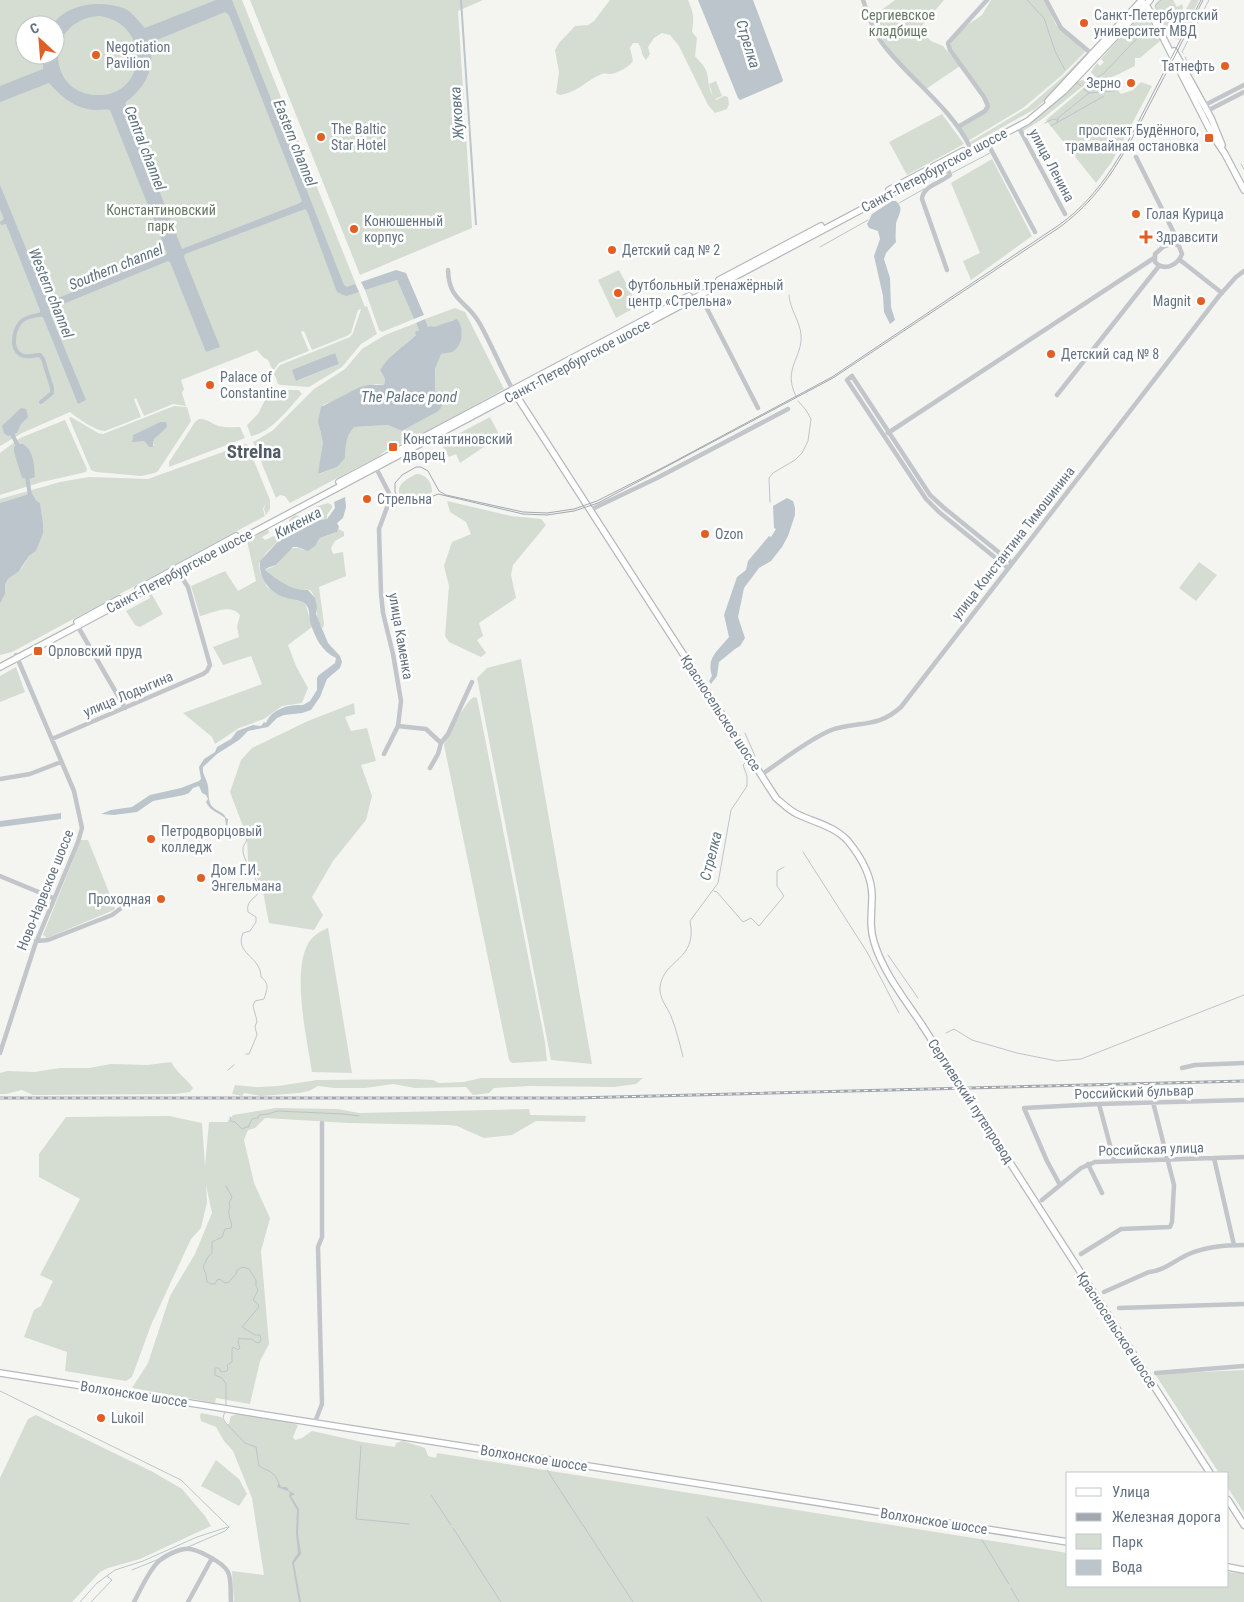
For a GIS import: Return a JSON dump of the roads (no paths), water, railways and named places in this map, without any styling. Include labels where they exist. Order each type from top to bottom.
[{"type":"main road","name":"Санкт-Петербургское шоссе","points":[[514,392],[1025,118],[1058,91],[1092,54],[1145,2]]},
{"type":"main road","name":"Санкт-Петербургское шоссе","points":[[0,663],[1018,126],[1041,111],[1064,91],[1145,2]]},
{"type":"main road","points":[[1145,2],[1244,190]]},
{"type":"main road","name":"Красносельское шоссе","points":[[514,392],[776,798],[787,808],[838,832],[859,857],[870,882],[872,898],[870,928],[878,954],[916,1016]]},
{"type":"main road","name":"Санкт-Петербургское шоссе","points":[[0,667],[16,656]]},
{"type":"main road","name":"Сергиевский путепровод","points":[[916,1016],[1025,1186]]},
{"type":"main road","name":"Красносельское шоссе","points":[[1025,1186],[1209,1472]]},
{"type":"main road","name":"Волхонское шоссе","points":[[0,1373],[1066,1542]]},
{"type":"main road","points":[[1229,1502],[1244,1525]]},
{"type":"main road","points":[[1229,1568],[1244,1570]]},
{"type":"street","points":[[863,0],[874,30],[886,48],[958,127],[970,147]]},
{"type":"street","points":[[958,127],[986,111],[988,106],[950,50],[948,43],[987,0]]},
{"type":"street","points":[[1046,0],[1061,28],[1092,54]]},
{"type":"street","points":[[1203,109],[1244,84]]},
{"type":"street","points":[[1203,109],[1244,92]]},
{"type":"street","name":"улица Ленина","points":[[1018,126],[1066,214]]},
{"type":"street","points":[[987,142],[1035,232]]},
{"type":"street","points":[[1136,157],[1174,233],[1182,254],[1180,260],[1164,268],[1158,266],[1154,258]]},
{"type":"street","points":[[946,165],[950,176],[926,189],[922,194],[922,199],[947,270]]},
{"type":"street","points":[[888,433],[1154,258],[1158,251],[1166,245],[1174,243],[1179,246]]},
{"type":"street","points":[[1180,260],[1222,293]]},
{"type":"street","points":[[1057,395],[1158,266]]},
{"type":"street","points":[[448,270],[449,283],[454,295],[477,319],[514,392]]},
{"type":"street","name":"улица Константина Тимошинина","points":[[761,775],[826,733],[841,728],[880,722],[901,707],[1222,293],[1244,271]]},
{"type":"street","points":[[700,295],[758,408]]},
{"type":"street","points":[[852,376],[888,433],[936,501],[1010,566],[939,512],[926,498],[847,380],[852,376]]},
{"type":"street","points":[[590,510],[788,409]]},
{"type":"street","name":"улица Каменка","points":[[375,465],[388,493],[390,502],[379,529],[379,542],[383,613],[393,654],[401,701],[398,726],[384,754]]},
{"type":"street","name":"улица Лодыгина","points":[[52,739],[208,671],[210,665],[188,587],[177,570]]},
{"type":"street","points":[[77,624],[125,708]]},
{"type":"street","name":"Ново-Нарвское шоссе","points":[[0,1053],[36,941],[78,842],[82,828],[74,791],[16,656]]},
{"type":"street","points":[[430,768],[472,682]]},
{"type":"street","points":[[398,726],[426,730],[441,743]]},
{"type":"street","points":[[0,778],[30,774],[61,762]]},
{"type":"street","points":[[0,876],[53,898]]},
{"type":"street","points":[[36,941],[48,940],[112,915],[120,909]]},
{"type":"street","points":[[1182,1068],[1201,1064],[1244,1063]]},
{"type":"street","name":"Российский бульвар","points":[[1060,1185],[1047,1161],[1024,1108],[1244,1100]]},
{"type":"street","points":[[1081,1254],[1121,1229],[1170,1227],[1172,1222],[1174,1186],[1153,1102]]},
{"type":"street","points":[[1099,1104],[1114,1160]]},
{"type":"street","points":[[315,1422],[322,1404],[318,1247],[322,1237],[322,1123]]},
{"type":"street","name":"Российская улица","points":[[1042,1200],[1088,1164],[1095,1162],[1244,1156]]},
{"type":"street","points":[[1214,1158],[1234,1245]]},
{"type":"street","points":[[1088,1164],[1102,1193]]},
{"type":"street","points":[[1104,1292],[1149,1272],[1157,1272],[1189,1254],[1203,1249],[1244,1245]]},
{"type":"street","points":[[1119,1308],[1244,1304]]},
{"type":"street","points":[[1156,1373],[1244,1366]]},
{"type":"street","points":[[134,1602],[155,1566],[164,1558],[184,1549],[193,1549],[223,1565],[229,1573],[231,1602]]},
{"type":"street","points":[[188,1602],[212,1558]]},
{"type":"water","points":[[216,0],[232,0],[344,285],[347,287],[355,284],[359,292],[346,296],[337,292],[305,209],[185,254],[184,257],[220,347],[206,352],[168,261],[51,309],[50,313],[86,400],[78,404],[43,317],[37,317],[36,314],[40,313],[40,310],[6,224],[1,225],[0,222],[4,219],[0,209],[0,185],[48,302],[167,253],[110,110],[94,110],[80,107],[64,97],[49,83],[0,102],[0,86],[43,69],[43,65],[60,65],[61,72],[69,84],[83,93],[101,95],[116,91],[127,83],[134,71],[137,58],[135,44],[128,31],[117,22],[100,16],[81,20],[68,30],[65,35],[65,15],[62,15],[76,7],[106,4],[126,9],[145,28]],"holes":[[[225,12],[229,15],[302,201],[182,249],[125,103],[138,90],[148,75],[151,63],[152,42]]]},
{"type":"water","points":[[460,0],[462,0],[477,225],[475,225]]},
{"type":"water","points":[[698,0],[753,0],[783,80],[782,82],[740,100]]},
{"type":"water","points":[[892,201],[896,201],[899,204],[900,212],[896,224],[896,242],[886,253],[884,259],[890,278],[891,307],[895,320],[890,324],[884,312],[883,296],[874,256],[880,239],[878,231],[869,228],[867,224],[872,214]]},
{"type":"water","points":[[396,270],[406,273],[424,315],[414,319],[397,280],[365,290],[361,282]]},
{"type":"water","name":"The Palace pond","points":[[425,319],[428,327],[434,327],[457,319],[462,332],[459,345],[452,352],[441,354],[435,369],[435,391],[443,401],[441,408],[402,431],[388,425],[354,427],[348,438],[345,458],[337,467],[318,474],[323,442],[318,421],[321,407],[360,387],[384,385],[385,379],[380,370],[392,355],[416,335],[415,332],[419,330],[416,323]]},
{"type":"water","points":[[335,353],[339,364],[296,381],[292,370]]},
{"type":"water","points":[[21,408],[26,409],[28,417],[21,424],[17,433],[8,436],[4,433],[2,426]]},
{"type":"water","points":[[160,422],[166,422],[167,427],[154,439],[153,447],[149,447],[144,441],[132,442],[133,435]]},
{"type":"water","points":[[17,444],[23,444],[29,450],[33,459],[35,477],[29,479],[22,478],[14,452],[14,447]]},
{"type":"water","points":[[32,493],[40,503],[43,533],[36,551],[29,556],[19,571],[8,579],[5,585],[5,594],[0,604],[0,503]]},
{"type":"water","points":[[345,497],[346,507],[343,518],[337,523],[339,527],[337,532],[320,538],[315,546],[308,551],[293,547],[276,565],[265,570],[290,587],[308,590],[315,598],[316,614],[328,643],[340,656],[342,662],[340,668],[327,679],[320,697],[311,710],[284,715],[277,718],[268,727],[248,731],[203,767],[210,803],[228,819],[227,827],[225,818],[208,805],[206,802],[208,799],[202,793],[199,786],[184,795],[153,801],[137,812],[114,815],[101,814],[111,810],[132,807],[150,795],[181,788],[199,781],[201,779],[199,767],[204,759],[215,752],[217,747],[231,739],[237,731],[253,725],[261,726],[264,722],[266,723],[272,714],[281,708],[303,705],[310,701],[317,690],[317,678],[335,663],[336,658],[323,648],[316,638],[310,621],[309,609],[305,604],[272,591],[264,581],[261,575],[260,561],[284,535],[297,532],[313,521],[327,519],[335,508],[334,502]]},
{"type":"water","points":[[787,498],[793,501],[795,508],[795,515],[788,536],[771,561],[759,568],[744,588],[738,617],[745,638],[740,646],[719,662],[717,676],[711,684],[709,681],[712,676],[712,659],[717,650],[729,637],[724,615],[737,577],[746,570],[748,561],[769,536],[771,537],[776,529],[774,528],[773,506]]},
{"type":"water","points":[[61,813],[61,819],[0,827],[0,821]]},
{"type":"water","points":[[279,1483],[281,1487],[287,1487],[289,1491],[295,1494],[291,1496],[299,1509],[298,1534],[301,1554],[294,1563],[301,1602],[299,1602],[292,1562],[298,1553],[296,1533],[297,1510],[289,1496],[290,1492],[277,1487]]},
{"type":"waterway","points":[[1027,0],[1044,18],[1055,51],[1065,70]]},
{"type":"waterway","points":[[1160,18],[1155,6],[1161,0]]},
{"type":"waterway","points":[[1183,53],[1209,0]]},
{"type":"waterway","points":[[1097,77],[1103,74],[1147,28]]},
{"type":"waterway","points":[[1185,57],[1188,63]]},
{"type":"waterway","points":[[1077,83],[1081,86]]},
{"type":"waterway","points":[[1085,90],[1092,83]]},
{"type":"waterway","points":[[1084,89],[1089,93],[1114,91]]},
{"type":"waterway","points":[[1057,123],[1058,118],[1089,93]]},
{"type":"waterway","points":[[1051,126],[1104,96]]},
{"type":"waterway","points":[[1045,123],[1053,119],[1057,120]]},
{"type":"waterway","points":[[952,173],[990,153]]},
{"type":"waterway","points":[[1241,164],[1244,169]]},
{"type":"waterway","points":[[899,203],[924,189]]},
{"type":"waterway","points":[[820,247],[868,220]]},
{"type":"waterway","name":"Стрелка","points":[[789,295],[801,335],[801,343],[791,378],[796,396]]},
{"type":"waterway","name":"Western channel","points":[[41,402],[52,393],[43,359],[40,355],[21,355],[15,348],[14,338],[17,327],[23,320],[42,314]]},
{"type":"waterway","points":[[770,502],[769,478],[773,473],[795,460],[802,453],[808,441],[811,419],[798,401]]},
{"type":"waterway","points":[[11,432],[19,448]]},
{"type":"waterway","points":[[27,476],[30,496]]},
{"type":"waterway","name":"Стрелка","points":[[745,733],[755,756],[754,758]]},
{"type":"waterway","name":"Стрелка","points":[[683,1057],[673,1021],[661,995],[660,987],[662,978],[685,952],[689,944],[691,934],[690,921],[718,883],[731,810],[747,786],[747,776],[743,765],[745,763]]},
{"type":"waterway","name":"Кикенка","points":[[227,826],[229,835],[241,836],[247,840],[243,847],[244,857],[259,889],[259,892],[250,901],[248,907],[248,912],[256,917],[256,922],[250,931],[243,933],[241,940],[245,951],[257,964],[261,977],[266,982],[267,987],[264,999],[255,1001],[253,1006],[257,1021],[255,1027],[257,1035],[249,1054],[246,1054]]},
{"type":"waterway","points":[[803,852],[867,952],[899,1013]]},
{"type":"waterway","points":[[714,891],[717,892],[743,922],[751,918],[759,926],[784,896],[777,886],[777,871],[784,867]]},
{"type":"waterway","points":[[888,955],[918,998]]},
{"type":"waterway","points":[[946,1033],[954,1029],[972,1040],[1017,1053],[1057,1061],[1081,1059],[1244,995]]},
{"type":"waterway","name":"Кикенка","points":[[228,1070],[234,1065]]},
{"type":"waterway","points":[[230,1117],[231,1121],[235,1122],[242,1129],[249,1127],[252,1119],[258,1118],[259,1115],[277,1111],[359,1116]]},
{"type":"waterway","name":"Кикенка","points":[[226,1186],[232,1197],[229,1203],[231,1228],[225,1229],[222,1237],[212,1242],[212,1253],[203,1267],[207,1282],[211,1284],[215,1284],[220,1279],[225,1283],[229,1282],[237,1270],[243,1267],[249,1269],[256,1280],[258,1290],[253,1300],[259,1307],[242,1327],[255,1335],[260,1335],[261,1340],[259,1343],[252,1339],[239,1338],[240,1348],[238,1350],[233,1347],[232,1362],[227,1365],[227,1371],[221,1372],[219,1368],[215,1368],[215,1375],[222,1378],[226,1384],[226,1407]]},
{"type":"waterway","points":[[0,1391],[181,1480],[229,1527]]},
{"type":"waterway","name":"Кикенка","points":[[225,1411],[223,1418],[225,1422],[245,1443],[256,1447],[259,1466],[274,1474],[279,1484]]},
{"type":"waterway","points":[[361,1446],[356,1519],[409,1524]]},
{"type":"waterway","points":[[547,1470],[582,1524]]},
{"type":"waterway","points":[[431,1495],[451,1525]]},
{"type":"waterway","points":[[707,1517],[714,1528]]},
{"type":"waterway","points":[[583,1525],[633,1602]]},
{"type":"waterway","points":[[80,1602],[97,1583],[115,1570],[143,1561],[197,1537],[228,1527]]},
{"type":"waterway","points":[[188,1547],[225,1531],[229,1527]]},
{"type":"waterway","points":[[453,1528],[501,1602]]},
{"type":"waterway","points":[[715,1529],[762,1602]]},
{"type":"waterway","points":[[982,1540],[1009,1584]]},
{"type":"waterway","points":[[132,1570],[159,1559]]},
{"type":"waterway","points":[[91,1602],[112,1580],[107,1576]]},
{"type":"waterway","points":[[1011,1588],[1019,1602]]},
{"type":"tram line","points":[[1201,0],[1123,151],[1089,198],[1059,225],[832,377],[666,466],[597,501],[574,509],[547,513],[523,512],[446,495],[439,491],[428,471],[421,467],[416,467],[402,475],[395,483],[395,492],[400,501],[411,506],[438,494],[523,514],[547,515],[574,511],[598,503],[833,378],[1060,227],[1090,200],[1113,170],[1133,137],[1203,0]]},
{"type":"railway","points":[[0,1098],[574,1098],[1244,1081]]},
{"type":"place","name":"Санкт-Петербургский университет МВД","points":[[1084,23]]},
{"type":"place","name":"Negotiation Pavilion","points":[[96,55]]},
{"type":"place","name":"Татнефть","points":[[1225,66]]},
{"type":"place","name":"Зерно","points":[[1131,83]]},
{"type":"place","name":"The Baltic Star Hotel","points":[[321,137]]},
{"type":"place","name":"проспект Будённого, трамвайная остановка","points":[[1209,138]]},
{"type":"place","name":"Голая Курица","points":[[1136,214]]},
{"type":"place","name":"Конюшенный корпус","points":[[354,229]]},
{"type":"place","name":"Здравсити","points":[[1146,237]]},
{"type":"place","name":"Детский сад № 2","points":[[612,250]]},
{"type":"place","name":"Футбольный тренажёрный центр «Стрельна»","points":[[618,293]]},
{"type":"place","name":"Magnit","points":[[1201,301]]},
{"type":"place","name":"Детский сад № 8","points":[[1051,354]]},
{"type":"place","name":"Palace of Constantine","points":[[210,385]]},
{"type":"place","name":"Константиновский дворец","points":[[393,447]]},
{"type":"place","name":"Стрельна","points":[[367,499]]},
{"type":"place","name":"Ozon","points":[[705,534]]},
{"type":"place","name":"Орловский пруд","points":[[38,651]]},
{"type":"place","name":"Петродворцовый колледж","points":[[151,839]]},
{"type":"place","name":"Дом Г.И. Энгельмана","points":[[201,878]]},
{"type":"place","name":"Проходная","points":[[161,899]]},
{"type":"place","name":"Lukoil","points":[[101,1418]]},
{"type":"district","name":"Strelna","points":[[254,451]]},
{"type":"park label","name":"Сергиевское кладбище","points":[[898,24]]},
{"type":"park label","name":"Константиновский парк","points":[[161,218]]},
{"type":"water label","name":"Жуковка","points":[[457,113]]},
{"type":"water label","name":"Eastern channel","points":[[295,143]]},
{"type":"water label","name":"Central channel","points":[[145,148]]},
{"type":"water label","name":"Southern channel","points":[[116,267]]}]
